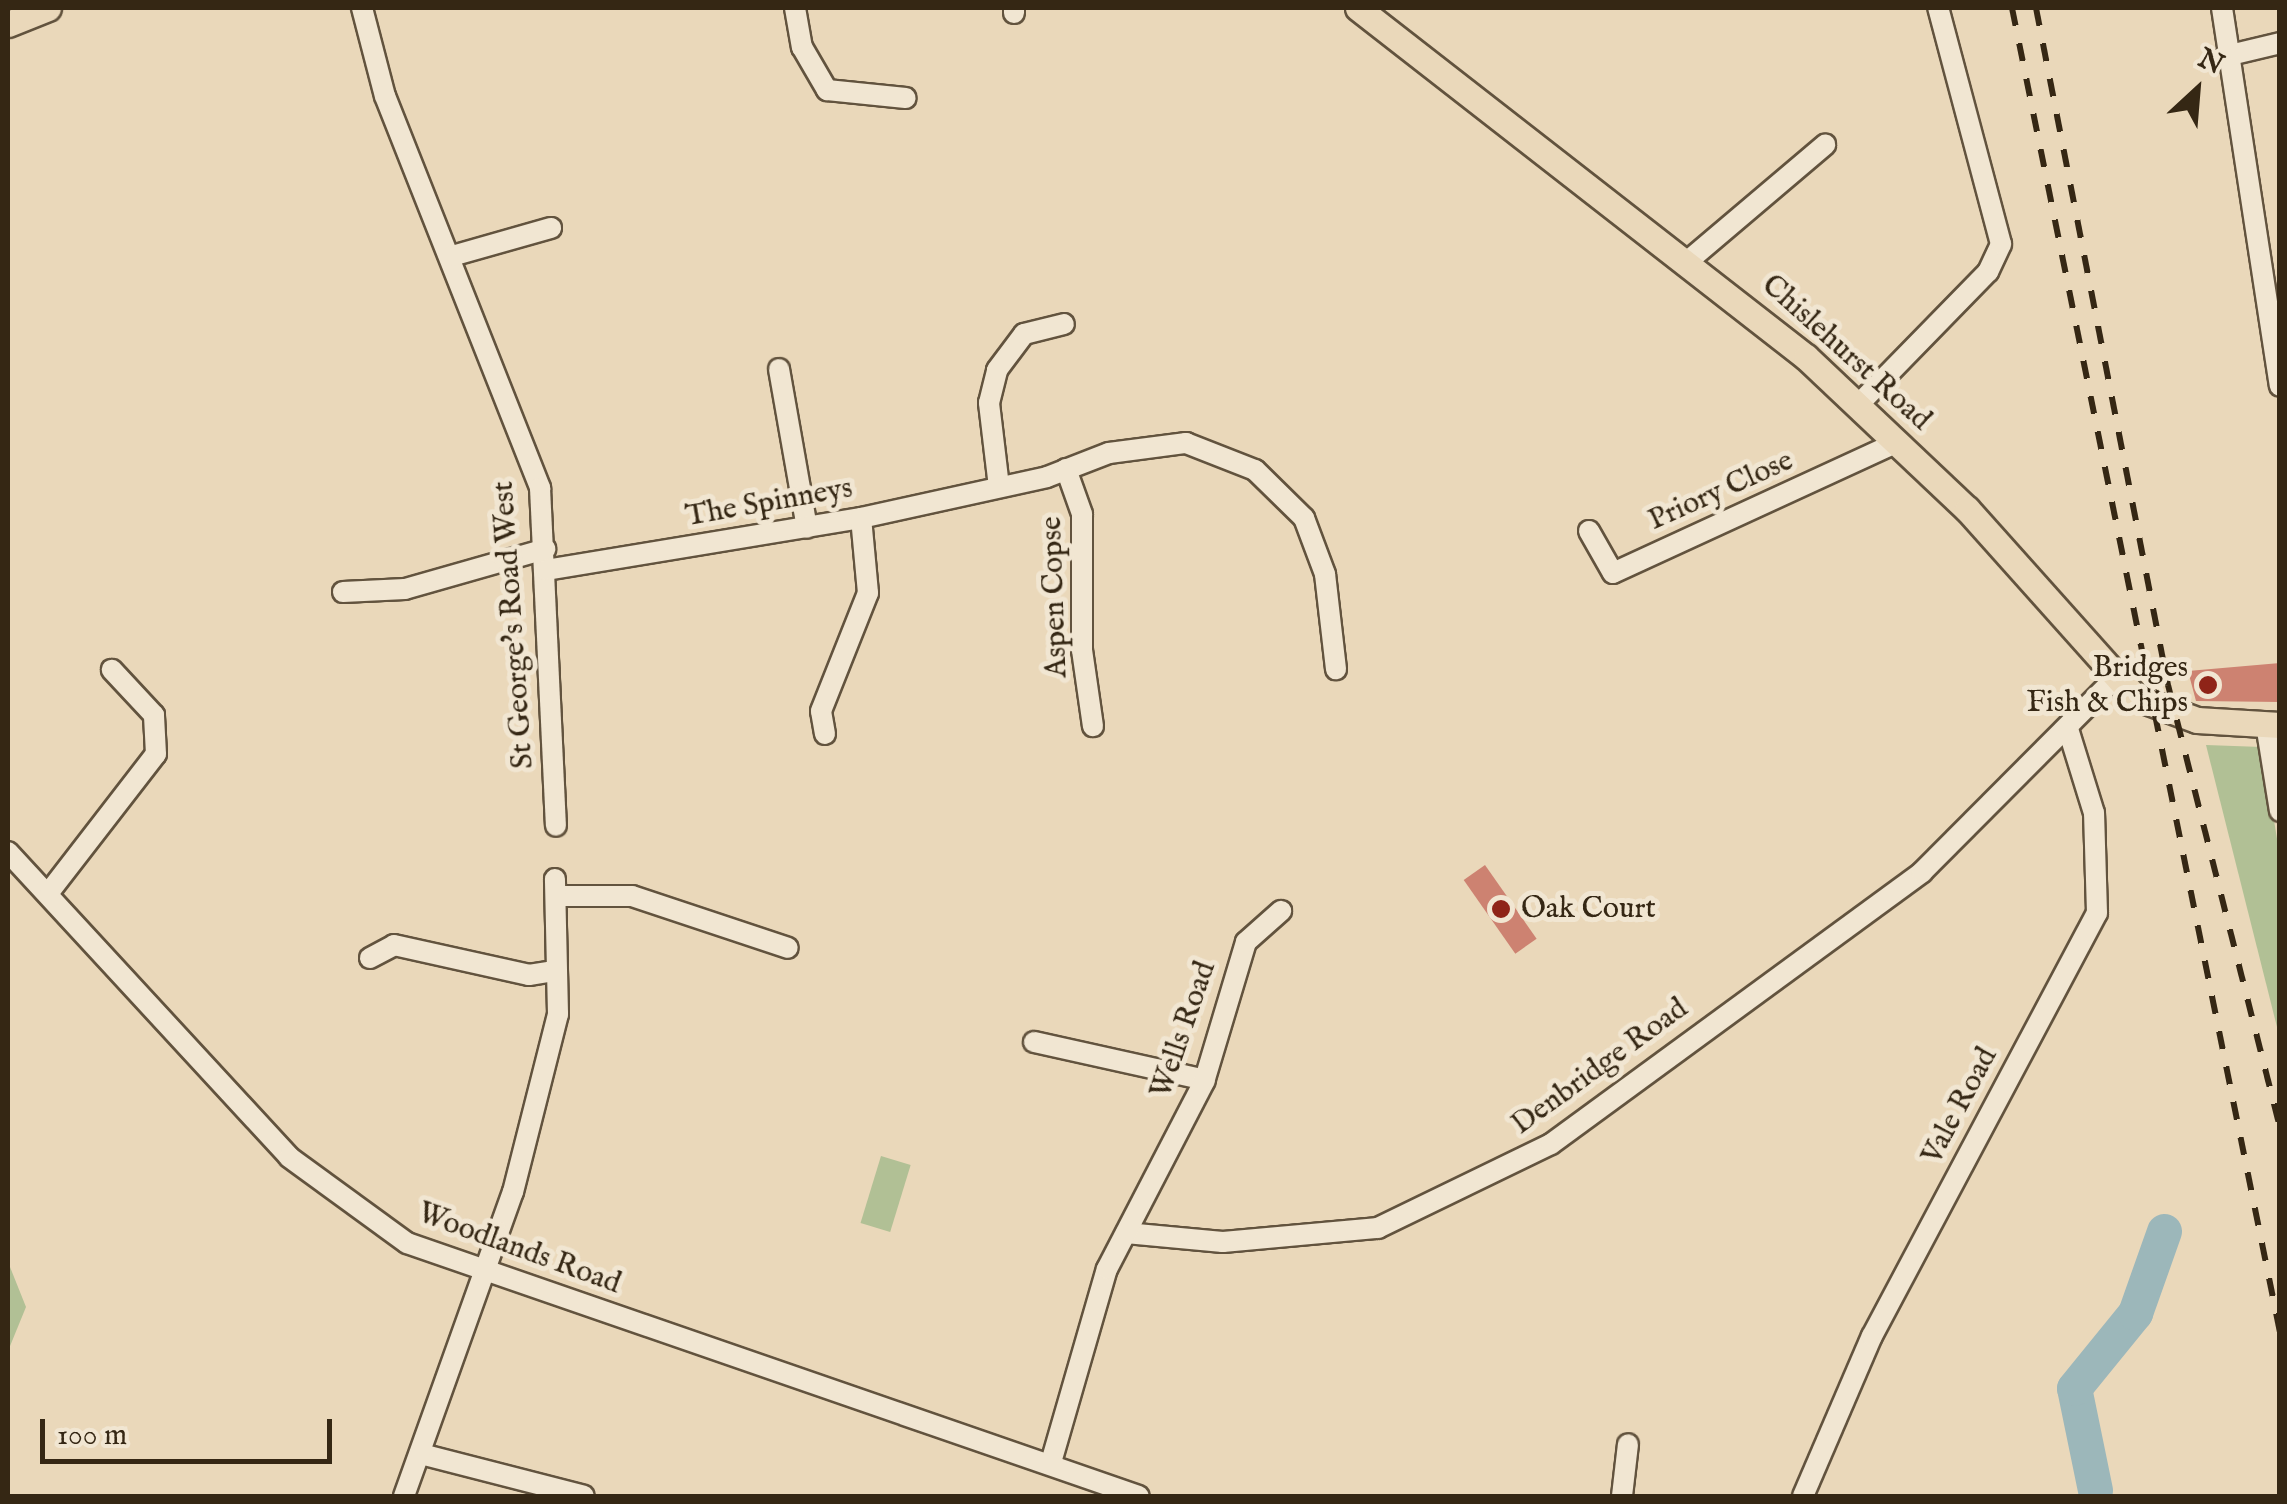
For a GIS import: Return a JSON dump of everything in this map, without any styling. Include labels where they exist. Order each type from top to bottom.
[{"type":"main road","points":[[8,24],[48,8]]},
{"type":"main road","name":"Chislehurst Road","points":[[1370,11],[1688,261],[1858,405],[1898,442],[2135,697],[2197,720],[2273,725]]},
{"type":"street","name":"St George's Road West","points":[[362,8],[386,96],[532,455],[546,559],[556,826]]},
{"type":"street","points":[[795,8],[802,47],[826,90],[906,98]]},
{"type":"street","points":[[1858,405],[1988,272],[2001,244],[1938,8]]},
{"type":"street","points":[[2222,8],[2226,56],[2280,386]]},
{"type":"street","points":[[2226,56],[2280,43]]},
{"type":"street","points":[[1688,261],[1825,145]]},
{"type":"street","points":[[452,256],[551,228]]},
{"type":"street","points":[[999,487],[989,403],[997,370],[1024,334],[1064,324]]},
{"type":"street","points":[[779,369],[806,528]]},
{"type":"street","name":"Priory Close","points":[[1589,531],[1613,573],[1898,442]]},
{"type":"street","name":"The Spinneys","points":[[343,592],[404,588],[546,559],[806,528],[999,487],[1066,469],[1108,452],[1186,444],[1255,470],[1298,510],[1319,550],[1336,669]]},
{"type":"street","name":"Aspen Copse","points":[[1066,469],[1081,500],[1082,650],[1094,726]]},
{"type":"street","points":[[825,734],[821,711],[868,593],[862,518]]},
{"type":"street","points":[[50,891],[156,754],[154,715],[112,670]]},
{"type":"street","name":"Denbridge Road","points":[[1126,1232],[1223,1242],[1378,1228],[1430,1209],[1551,1144],[1914,878],[2069,732],[2115,678]]},
{"type":"street","points":[[2273,725],[2280,811]]},
{"type":"street","name":"Vale Road","points":[[1803,1496],[1872,1336],[2097,913],[2094,813],[2069,732]]},
{"type":"street","name":"Woodlands Road","points":[[8,852],[50,891],[289,1157],[407,1243],[486,1274],[1052,1459],[1139,1496]]},
{"type":"street","points":[[404,1496],[486,1274],[558,1014],[554,972],[556,888],[632,896],[788,948]]},
{"type":"street","name":"Wells Road","points":[[1126,1232],[1205,1080],[1246,942],[1281,910]]},
{"type":"street","points":[[370,958],[394,945],[529,975],[554,972]]},
{"type":"street","points":[[1034,1042],[1205,1080]]},
{"type":"street","points":[[1052,1459],[1089,1314],[1126,1232]]},
{"type":"street","points":[[1622,1496],[1628,1444]]},
{"type":"street","points":[[421,1454],[584,1496]]},
{"type":"green space","points":[[2206,745],[2262,747],[2279,851],[2279,1035]]},
{"type":"green space","points":[[881,1156],[911,1165],[890,1232],[861,1223]]},
{"type":"green space","points":[[8,1262],[26,1307],[8,1351]]},
{"type":"building","points":[[2280,663],[2280,702],[2196,701],[2188,671]]},
{"type":"building","name":"Oak Court","points":[[1485,865],[1537,939],[1515,954],[1464,880]]},
{"type":"waterway","points":[[2095,1490],[2074,1388],[2135,1313],[2164,1231]]},
{"type":"railway","points":[[2012,8],[2280,1332]]},
{"type":"railway","points":[[2036,8],[2168,685],[2280,1129]]},
{"type":"place","name":"Bridges Fish & Chips","points":[[2208,685]]},
{"type":"place","name":"Oak Court","points":[[1501,909]]}]
